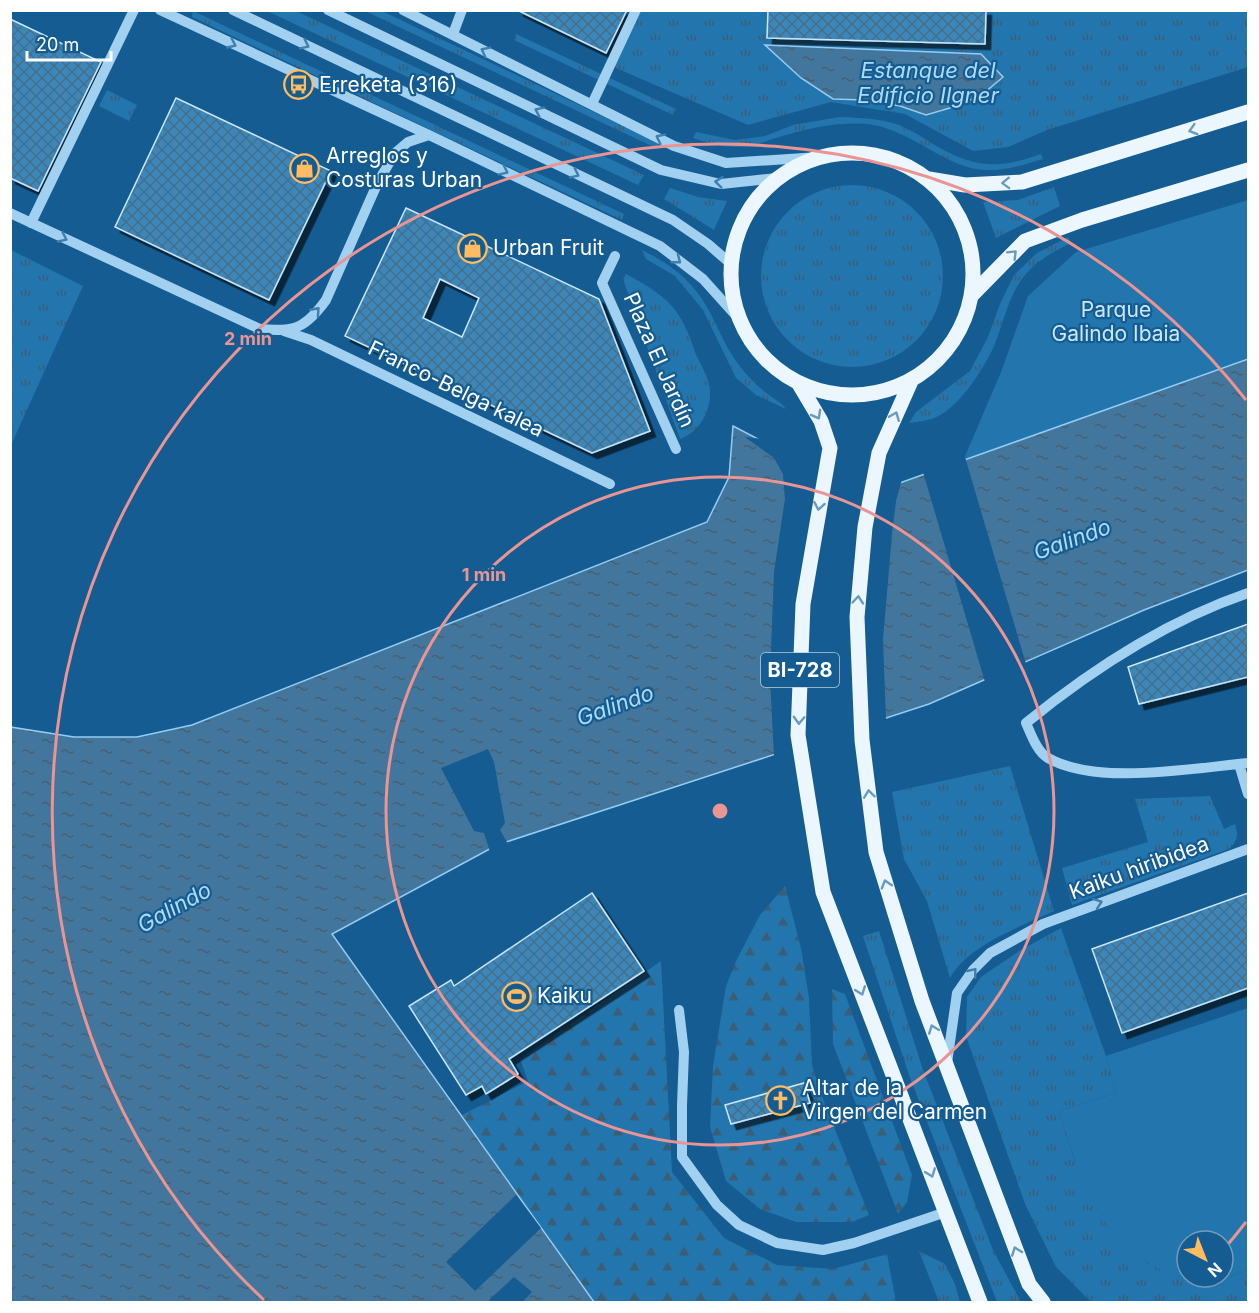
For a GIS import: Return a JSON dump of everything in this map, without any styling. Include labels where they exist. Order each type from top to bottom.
[{"type":"main road","points":[[929,178],[951,202],[966,231],[973,263],[972,295],[961,329],[940,357],[912,379],[876,393],[837,395],[799,384],[774,368],[753,345],[738,318],[731,291],[730,264],[738,231],[754,202],[777,178],[797,165],[819,157],[857,152],[895,159],[929,178],[965,185],[1022,182],[1248,112]]},
{"type":"main road","points":[[972,295],[1025,241],[1082,220],[1248,170]]},
{"type":"main road","name":"BI-728","points":[[912,379],[879,453],[865,527],[857,617],[862,740],[876,852],[922,1001],[1029,1284],[1043,1302]]},
{"type":"main road","name":"BI-728","points":[[799,384],[821,422],[830,448],[802,604],[798,735],[823,892],[980,1302]]},
{"type":"street","points":[[31,223],[134,10]]},
{"type":"street","points":[[160,10],[660,246],[703,279],[738,318]]},
{"type":"street","points":[[233,10],[673,220],[708,244],[730,264]]},
{"type":"street","points":[[328,10],[661,170],[721,184],[777,178]]},
{"type":"street","points":[[403,10],[674,146],[726,163],[819,157]]},
{"type":"street","points":[[453,34],[462,10]]},
{"type":"street","points":[[592,104],[636,10]]},
{"type":"street","points":[[284,331],[302,324],[315,314],[326,300],[378,182],[395,153],[408,142],[429,135]]},
{"type":"street","name":"Franco-Belga kalea","points":[[10,213],[260,329],[284,331],[311,340],[610,484]]},
{"type":"street","name":"Plaza El Jardín","points":[[615,256],[602,283],[676,449]]},
{"type":"street","points":[[1248,593],[1229,599],[1132,646],[1026,723],[1034,742],[1046,758],[1082,771],[1166,771],[1244,764],[1248,794]]},
{"type":"street","name":"Kaiku hiribidea","points":[[947,1066],[957,993],[973,970],[990,952],[1043,924],[1248,849]]},
{"type":"street","points":[[679,1010],[684,1052],[682,1157],[717,1205],[739,1225],[777,1244],[823,1250],[854,1243],[946,1212]]},
{"type":"green space","points":[[193,11],[624,214],[622,220],[192,17]]},
{"type":"green space","points":[[267,11],[296,11],[644,175],[638,185]]},
{"type":"green space","points":[[365,11],[382,11],[659,143],[656,148]]},
{"type":"green space","points":[[635,11],[1248,11],[1248,67],[1047,130],[1008,147],[973,151],[905,114],[831,102],[748,125],[609,65]]},
{"type":"green space","points":[[516,34],[676,109],[673,115],[514,40]]},
{"type":"green space","points":[[107,90],[137,105],[129,121],[99,106]]},
{"type":"green space","points":[[840,117],[877,120],[899,125],[954,155],[978,163],[1001,164],[1041,154],[1043,159],[1000,170],[971,168],[956,163],[898,133],[867,124],[818,127],[744,147],[731,147],[693,138],[696,132],[735,140],[765,136],[793,125]]},
{"type":"green space","points":[[852,185],[870,186],[887,192],[903,200],[917,211],[928,225],[936,241],[942,258],[942,294],[936,311],[928,327],[917,341],[903,352],[887,360],[870,366],[852,367],[834,366],[817,360],[801,352],[787,341],[776,327],[768,311],[762,294],[761,276],[762,258],[768,241],[776,225],[787,211],[801,200],[817,192],[834,186]]},
{"type":"green space","points":[[1054,187],[1060,206],[996,238],[983,202],[1018,200]]},
{"type":"green space","points":[[670,188],[698,197],[727,201],[714,230],[664,199]]},
{"type":"green space","name":"Parque Galindo Ibaia","points":[[1248,200],[1248,359],[963,461],[1001,372],[1028,296],[1076,252]]},
{"type":"green space","points":[[1068,237],[1071,243],[1036,264],[1020,282],[989,356],[969,388],[942,414],[932,419],[909,423],[916,412],[970,371],[988,337],[1014,275],[1037,253]]},
{"type":"green space","points":[[11,250],[83,286],[11,445]]},
{"type":"green space","points":[[642,250],[668,265],[690,283],[707,307],[728,349],[742,369],[786,409],[756,395],[736,378],[703,310],[675,276],[646,259]]},
{"type":"green space","points":[[626,274],[654,291],[674,308],[685,326],[708,382],[710,399],[706,414],[693,432],[680,439],[623,279]]},
{"type":"green space","points":[[1010,766],[1054,911],[982,947],[958,966],[950,978],[927,901],[904,859],[892,792]]},
{"type":"green space","points":[[1210,796],[1224,829],[1235,824],[1236,838],[1229,849],[1072,905],[1062,868],[1148,842],[1135,799]]},
{"type":"green space","points":[[785,886],[801,948],[809,998],[812,1065],[821,1094],[869,1215],[852,1222],[796,1222],[760,1209],[726,1181],[710,1127],[713,1066],[726,986],[760,915]]},
{"type":"green space","points":[[1061,928],[1106,1056],[1116,1093],[1059,1111],[1074,1158],[1097,1209],[1147,1263],[1175,1275],[1175,1289],[1235,1289],[1235,1275],[1248,1270],[1248,1302],[1091,1302],[1056,1267],[1025,1204],[966,1036],[967,997],[981,977],[1019,951]]},
{"type":"green space","points":[[879,931],[923,1070],[993,1250],[1021,1302],[997,1302],[909,1075],[863,936]]},
{"type":"green space","points":[[661,961],[672,1172],[724,1238],[777,1265],[833,1269],[887,1254],[896,1302],[594,1302],[516,1195],[462,1115],[528,1081],[520,1059]]},
{"type":"green space","points":[[832,989],[845,994],[912,1175],[907,1202],[898,1214],[833,1044]]},
{"type":"green space","points":[[1248,1008],[1248,1270],[1235,1275],[1235,1229],[1175,1229],[1175,1275],[1154,1266],[1132,1252],[1099,1212],[1076,1163],[1059,1111],[1116,1093],[1106,1056]]},
{"type":"green space","points":[[919,1251],[945,1264],[955,1284],[960,1302],[939,1302]]},
{"type":"water","name":"Estanque del Edificio Ilgner","points":[[765,45],[981,54],[1003,77],[984,93],[960,105],[926,115],[900,106],[865,100],[833,99],[801,78]]},
{"type":"water","name":"Galindo","points":[[1248,359],[1248,570],[1144,610],[929,704],[497,845],[332,934],[594,1302],[11,1302],[10,727],[74,737],[137,737],[192,725],[707,522],[729,477],[733,426],[866,495]]},
{"type":"pier","points":[[745,437],[765,439],[866,492],[902,479],[896,501],[892,534],[883,639],[886,721],[774,757],[770,677],[774,572],[785,499],[783,474],[774,458]]},
{"type":"pier","points":[[965,457],[1026,664],[985,682],[923,472]]},
{"type":"pier","points":[[488,749],[494,762],[505,823],[500,830],[508,844],[490,852],[484,833],[474,831],[441,768]]},
{"type":"pier","points":[[516,1195],[541,1228],[475,1291],[446,1262]]},
{"type":"pier","points":[[514,1277],[532,1292],[522,1302],[492,1302],[489,1300]]},
{"type":"building","points":[[517,10],[627,10],[606,53]]},
{"type":"building","points":[[768,10],[986,10],[985,44],[767,38]]},
{"type":"building","points":[[10,19],[101,62],[38,191],[10,178]]},
{"type":"building","points":[[176,98],[331,171],[269,300],[115,227]]},
{"type":"building","points":[[406,208],[599,299],[650,431],[592,453],[345,336]],"holes":[[[440,279],[479,298],[462,337],[423,318]]]},
{"type":"building","points":[[1248,624],[1248,677],[1139,704],[1128,667]]},
{"type":"building","name":"Kaiku","points":[[592,893],[644,971],[509,1059],[518,1074],[486,1094],[482,1086],[466,1095],[409,1006],[451,980],[454,986]]},
{"type":"building","points":[[1248,893],[1248,988],[1122,1033],[1092,949]]},
{"type":"building","name":"Altar de la Virgen del Carmen","points":[[804,1083],[810,1103],[731,1124],[725,1105]]},
{"type":"place","name":"Erreketa (316)","points":[[298,85]]},
{"type":"place","name":"Arreglos y Costuras Urban","points":[[305,168]]},
{"type":"place","name":"Urban Fruit","points":[[472,248]]},
{"type":"place","name":"Kaiku","points":[[516,996]]},
{"type":"place","name":"Altar de la Virgen del Carmen","points":[[781,1100]]}]
